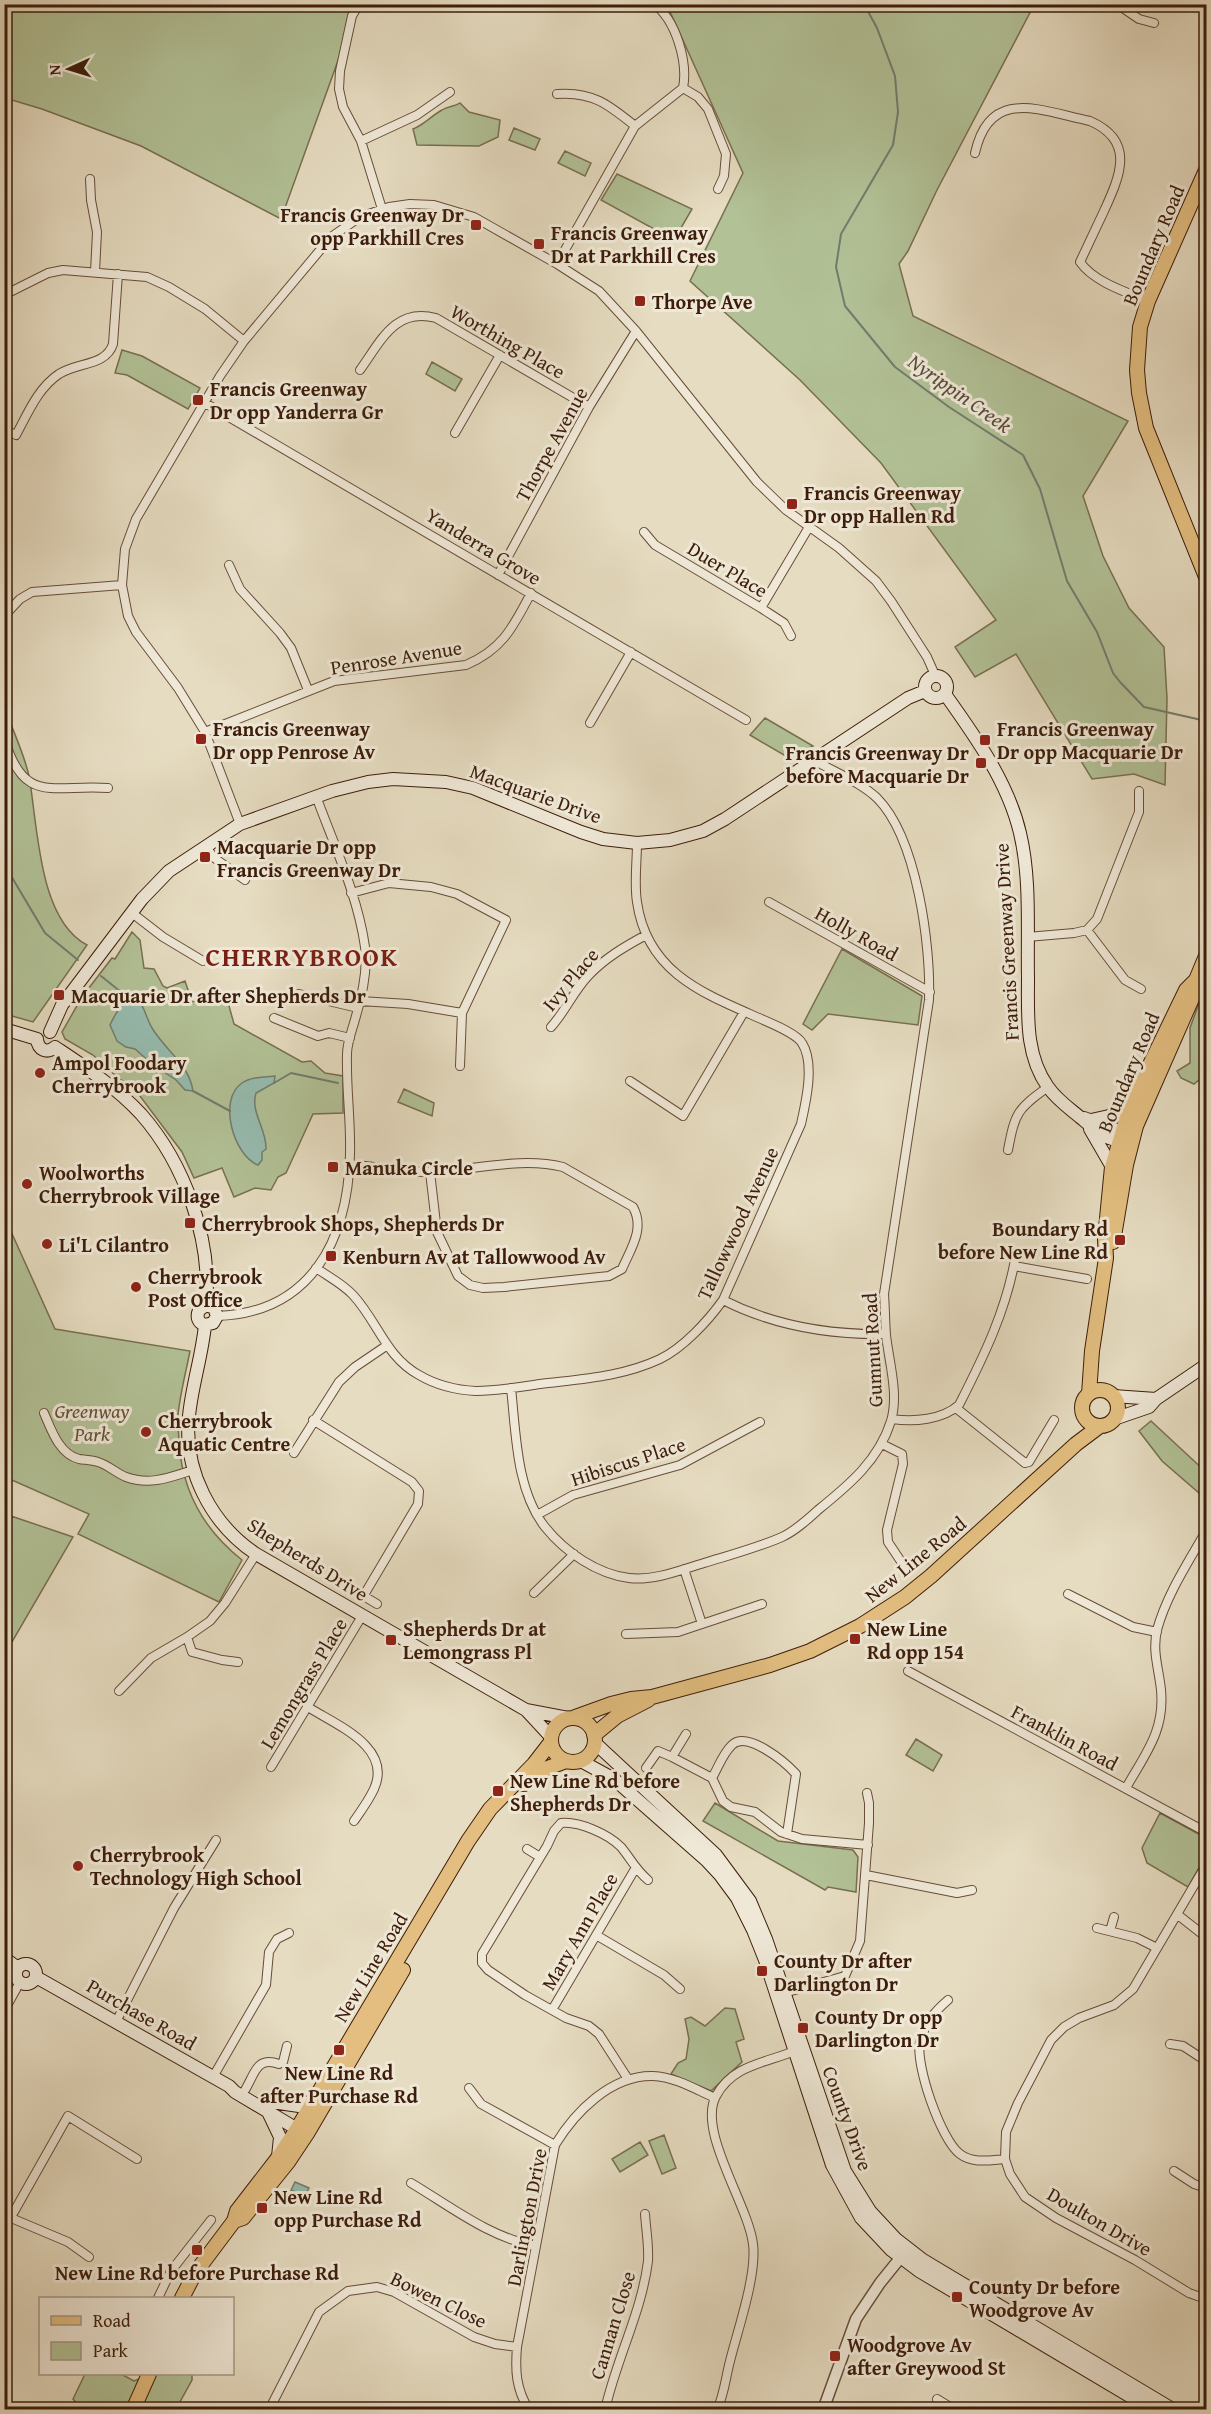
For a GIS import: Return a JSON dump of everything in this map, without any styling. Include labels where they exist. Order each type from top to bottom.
[{"type":"main road","name":"Boundary Road","points":[[1206,170],[1203,187],[1148,301],[1140,327],[1138,348],[1139,393],[1146,428],[1206,577]]},
{"type":"main road","points":[[935,675],[941,676],[946,681],[945,694],[936,698],[929,696],[925,691],[926,681],[935,675]]},
{"type":"main road","name":"Macquarie Drive","points":[[50,1032],[62,1005],[164,876],[240,824],[316,796],[368,782],[420,779],[473,788],[603,839],[637,843],[670,840],[703,831],[725,819],[909,698],[925,691]]},
{"type":"main road","name":"Francis Greenway Drive","points":[[945,694],[995,771],[1010,800],[1024,854],[1029,1039],[1034,1059],[1048,1087],[1061,1102],[1086,1121],[1098,1134],[1124,1138]]},
{"type":"main road","name":"Boundary Road","points":[[1089,1394],[1092,1351],[1106,1258],[1105,1239],[1112,1167],[1124,1138],[1147,1099],[1194,994],[1196,980],[1206,956]]},
{"type":"main road","name":"Boundary Road","points":[[1106,1258],[1113,1240],[1124,1138],[1131,1104],[1186,990],[1196,980]]},
{"type":"main road","points":[[4,1029],[38,1039]]},
{"type":"main road","points":[[50,1032],[56,1037],[55,1047],[43,1050],[38,1046],[38,1039],[43,1033],[50,1032]]},
{"type":"main road","points":[[55,1047],[100,1076],[123,1096],[142,1116],[170,1156],[188,1197],[204,1244],[207,1277],[206,1305]]},
{"type":"main road","points":[[1112,1167],[1086,1121],[1109,1116],[1131,1104]]},
{"type":"main road","points":[[206,1305],[214,1308],[217,1316],[213,1323],[206,1325],[200,1322],[197,1313],[206,1305]]},
{"type":"main road","name":"Shepherds Drive","points":[[206,1325],[189,1413],[189,1442],[193,1470],[217,1517],[231,1534],[256,1554],[526,1710],[551,1739]]},
{"type":"main road","name":"Boundary Road","points":[[1092,1351],[1109,1393]]},
{"type":"main road","points":[[1084,1417],[1094,1425],[1100,1426],[1149,1407],[1156,1399],[1206,1365]]},
{"type":"main road","points":[[1109,1393],[1118,1407],[1114,1419]]},
{"type":"main road","points":[[1076,1444],[1084,1417],[1082,1404],[1089,1394],[1109,1393],[1156,1399]]},
{"type":"main road","name":"New Line Road","points":[[572,1718],[621,1701],[652,1697],[759,1669],[810,1652],[867,1622],[931,1576],[1076,1444],[1100,1426]]},
{"type":"main road","name":"New Line Road","points":[[595,1739],[617,1716],[652,1697]]},
{"type":"main road","name":"Shepherds Drive","points":[[526,1710],[572,1718]]},
{"type":"main road","points":[[572,1718],[588,1723],[595,1739],[590,1754],[581,1761],[566,1761],[556,1754],[551,1739],[556,1725],[572,1718]]},
{"type":"main road","name":"New Line Road","points":[[234,2221],[243,2218],[288,2162],[315,2100],[468,1841],[490,1809],[534,1764],[551,1739]]},
{"type":"main road","name":"County Drive","points":[[595,1739],[716,1855],[750,1901],[766,1939],[784,1993],[798,2050],[832,2165],[861,2218],[876,2236],[1153,2409]]},
{"type":"main road","name":"New Line Road","points":[[183,2297],[195,2273],[234,2221],[237,2211],[302,2128],[480,1836],[496,1814],[530,1777],[566,1761]]},
{"type":"main road","name":"County Drive","points":[[581,1761],[614,1779],[720,1875],[742,1907],[753,1930],[798,2050]]},
{"type":"main road","points":[[4,1958],[18,1968]]},
{"type":"main road","points":[[24,1964],[31,1965],[36,1977],[29,1984],[20,1982],[16,1977],[18,1968],[24,1964]]},
{"type":"main road","name":"Purchase Road","points":[[36,1977],[229,2086],[234,2092],[302,2128]]},
{"type":"main road","name":"Purchase Road","points":[[229,2086],[238,2086],[266,2107]]},
{"type":"main road","points":[[278,2158],[281,2146],[280,2137],[266,2107],[299,2106],[315,2100]]},
{"type":"main road","name":"County Drive","points":[[904,2254],[1174,2409]]},
{"type":"main road","points":[[133,2409],[148,2375]]},
{"type":"street","points":[[359,4],[352,16],[340,71],[339,89],[343,107],[361,141],[382,209]]},
{"type":"street","points":[[557,264],[635,126],[684,88],[686,72],[684,55],[664,12],[654,4]]},
{"type":"street","points":[[1117,4],[1139,19],[1154,23]]},
{"type":"street","points":[[684,88],[698,97],[708,109],[726,154],[724,176],[718,189]]},
{"type":"street","points":[[361,141],[417,115],[450,92]]},
{"type":"street","points":[[557,94],[586,95],[610,105],[635,126]]},
{"type":"street","points":[[975,153],[980,133],[988,120],[1016,108],[1090,121],[1102,126],[1112,134],[1119,147],[1120,171],[1080,262],[1085,269],[1120,290],[1148,301]]},
{"type":"street","points":[[90,179],[97,232],[95,272]]},
{"type":"street","points":[[240,824],[206,732],[178,688],[136,632],[128,616],[122,585],[123,561],[132,528],[204,403],[244,341],[331,237],[360,218],[400,205],[422,204],[456,210],[482,221],[599,291],[636,331],[757,482],[776,502],[839,548],[876,581],[927,657],[935,675]]},
{"type":"street","points":[[4,295],[48,273],[63,270],[147,278],[169,287],[205,309],[244,341]]},
{"type":"street","points":[[4,430],[16,435],[39,395],[59,374],[72,367],[103,359],[110,353],[114,344],[118,274]]},
{"type":"street","name":"Worthing Place","points":[[360,370],[391,328],[409,316],[422,314],[436,318],[589,407]]},
{"type":"street","name":"Thorpe Avenue","points":[[498,574],[589,407],[636,331]]},
{"type":"street","points":[[455,433],[500,356]]},
{"type":"street","name":"Yanderra Grove","points":[[204,403],[746,720]]},
{"type":"street","points":[[761,608],[809,527]]},
{"type":"street","name":"Duer Place","points":[[645,532],[655,545],[784,623],[791,636]]},
{"type":"street","points":[[229,565],[240,589],[291,648],[308,690]]},
{"type":"street","points":[[4,616],[20,599],[32,592],[122,585]]},
{"type":"street","name":"Penrose Avenue","points":[[206,732],[334,681],[466,665],[486,656],[502,642],[531,593]]},
{"type":"street","points":[[590,723],[631,652]]},
{"type":"street","points":[[4,737],[9,756],[17,770],[27,781],[38,787],[54,790],[86,787],[108,788]]},
{"type":"street","name":"Gumnut Road","points":[[511,1388],[526,1490],[537,1515],[551,1534],[591,1566],[613,1575],[630,1578],[650,1578],[684,1569],[784,1536],[845,1489],[872,1461],[882,1444],[892,1419],[894,1401],[884,1294],[930,992],[926,947],[916,878],[894,823],[877,798],[814,760]]},
{"type":"street","points":[[1028,937],[1087,930],[1097,919],[1140,812],[1139,791]]},
{"type":"street","points":[[217,1316],[264,1309],[300,1288],[316,1268],[340,1222],[345,1203],[350,1164],[347,1053],[359,1004],[365,957],[364,943],[351,893],[316,796]]},
{"type":"street","name":"Tallowwood Avenue","points":[[316,1268],[353,1295],[386,1346],[403,1364],[437,1384],[477,1391],[616,1375],[661,1359],[691,1336],[714,1313],[723,1300],[801,1124],[807,1100],[807,1056],[802,1042],[778,1027],[687,984],[664,963],[646,935],[636,900],[637,843]]},
{"type":"street","points":[[206,846],[213,857],[245,880]]},
{"type":"street","points":[[351,893],[389,883],[431,887],[457,894],[506,920],[462,1013],[460,1066]]},
{"type":"street","name":"Holly Road","points":[[769,902],[930,992]]},
{"type":"street","points":[[132,914],[163,937],[203,961]]},
{"type":"street","points":[[1087,930],[1125,980],[1141,989]]},
{"type":"street","name":"Ivy Place","points":[[551,1027],[587,976],[615,951],[646,935]]},
{"type":"street","points":[[322,954],[332,961],[365,957]]},
{"type":"street","points":[[298,994],[359,1004],[408,1004],[462,1013]]},
{"type":"street","points":[[630,1081],[683,1116],[744,1012]]},
{"type":"street","points":[[274,1018],[318,1036],[329,1033],[350,1038]]},
{"type":"street","points":[[1008,1150],[1014,1119],[1019,1111],[1048,1087]]},
{"type":"street","points":[[350,1164],[430,1172],[527,1163],[563,1167],[633,1208],[639,1219],[638,1232],[622,1269],[609,1276],[483,1288],[470,1284],[458,1276],[437,1232],[430,1172]]},
{"type":"street","points":[[1206,1253],[1206,1268]]},
{"type":"street","points":[[892,1419],[904,1421],[937,1417],[956,1408],[988,1349],[1003,1311],[1016,1254]]},
{"type":"street","points":[[1014,1266],[1087,1279]]},
{"type":"street","points":[[723,1300],[768,1320],[838,1334],[886,1334]]},
{"type":"street","points":[[294,1453],[339,1383],[355,1367],[386,1346]]},
{"type":"street","points":[[956,1408],[1025,1463],[1029,1462],[1054,1420]]},
{"type":"street","points":[[44,1413],[59,1444],[68,1453],[78,1458],[99,1462],[127,1477],[141,1481],[155,1481],[193,1470]]},
{"type":"street","points":[[314,1420],[412,1482],[419,1491],[418,1503],[364,1595]]},
{"type":"street","name":"Hibiscus Place","points":[[537,1515],[573,1495],[680,1465],[760,1422]]},
{"type":"street","points":[[882,1444],[902,1454],[903,1464],[887,1530],[888,1542],[906,1569]]},
{"type":"street","points":[[1126,1788],[1159,1730],[1162,1710],[1161,1688],[1154,1654],[1157,1632],[1168,1597],[1206,1531]]},
{"type":"street","points":[[119,1691],[151,1658],[210,1621],[225,1603],[256,1554]]},
{"type":"street","points":[[534,1593],[574,1554]]},
{"type":"street","points":[[684,1569],[702,1624]]},
{"type":"street","points":[[352,1588],[377,1604]]},
{"type":"street","points":[[1068,1594],[1133,1627],[1157,1632]]},
{"type":"street","points":[[626,1634],[678,1632],[762,1604]]},
{"type":"street","name":"Lemongrass Place","points":[[271,1767],[362,1616]]},
{"type":"street","points":[[187,1637],[192,1652],[238,1662]]},
{"type":"street","name":"Franklin Road","points":[[908,1671],[1206,1832]]},
{"type":"street","points":[[309,1707],[365,1744],[375,1756],[378,1766],[374,1788],[354,1821]]},
{"type":"street","points":[[672,1758],[686,1734]]},
{"type":"street","points":[[712,1778],[731,1745],[736,1742],[746,1740],[783,1760],[796,1774],[787,1834]]},
{"type":"street","points":[[646,1768],[658,1751],[712,1778],[723,1801],[730,1807],[755,1812],[781,1832],[802,1839],[868,1845]]},
{"type":"street","points":[[784,1993],[845,1976],[860,1941],[868,1845],[869,1803],[867,1793]]},
{"type":"street","name":"Mary Ann Place","points":[[540,1857],[554,1831],[561,1823],[568,1822],[608,1837],[619,1845],[635,1869],[648,1880]]},
{"type":"street","points":[[116,2022],[174,1908],[216,1840]]},
{"type":"street","points":[[527,1849],[540,1857],[482,1954],[482,1963],[497,1977],[552,2010],[566,2018],[590,2026],[599,2034],[628,2079]]},
{"type":"street","name":"Doulton Drive","points":[[1206,1865],[1133,1989],[1114,2005],[1079,2018],[1064,2027],[1051,2040],[1018,2103],[1006,2132],[1005,2159],[1010,2174],[1025,2197],[1056,2218],[1135,2260],[1189,2293],[1206,2299]]},
{"type":"street","name":"Mary Ann Place","points":[[552,2010],[635,1869]]},
{"type":"street","points":[[866,1875],[957,1893],[972,1890]]},
{"type":"street","points":[[1178,1915],[1206,1937]]},
{"type":"street","points":[[1110,1931],[1114,1917]]},
{"type":"street","points":[[1097,1928],[1137,1938],[1157,1948]]},
{"type":"street","points":[[213,2077],[266,1985],[269,1952],[277,1939],[289,1933]]},
{"type":"street","points":[[596,1935],[664,1975],[680,1989]]},
{"type":"street","points":[[4,2011],[20,1982]]},
{"type":"street","points":[[948,2000],[931,2015],[920,2044],[921,2068],[944,2132],[960,2154],[978,2161],[1005,2159]]},
{"type":"street","points":[[1170,2044],[1183,2046],[1206,2061]]},
{"type":"street","points":[[245,2090],[261,2064],[267,2061],[279,2064],[283,2062],[287,2046]]},
{"type":"street","points":[[735,2409],[718,2407],[753,2255],[747,2220],[714,2136],[712,2115],[715,2098],[727,2081],[740,2069],[798,2050]]},
{"type":"street","name":"Darlington Drive","points":[[529,2409],[517,2386],[515,2367],[555,2145],[569,2123],[595,2098],[628,2079],[653,2076],[675,2080],[715,2098]]},
{"type":"street","points":[[469,2088],[481,2104],[555,2145]]},
{"type":"street","points":[[88,2257],[68,2242],[8,2216],[68,2116],[138,2159]]},
{"type":"street","points":[[1174,2170],[1194,2184],[1206,2188]]},
{"type":"street","points":[[411,2183],[500,2236],[518,2243],[536,2246]]},
{"type":"street","name":"Cannan Close","points":[[605,2409],[612,2377],[633,2322],[648,2260],[645,2214]]},
{"type":"street","points":[[159,2297],[171,2271],[211,2220]]},
{"type":"street","points":[[823,2409],[856,2319],[880,2283],[904,2254]]},
{"type":"street","name":"Bowen Close","points":[[269,2409],[319,2312],[348,2291],[377,2287],[394,2292],[474,2337],[517,2347]]},
{"type":"street","points":[[937,2399],[955,2409]]},
{"type":"green space","points":[[4,5],[358,5],[281,219],[141,146],[42,109],[5,98]]},
{"type":"green space","points":[[667,5],[1034,5],[937,190],[908,251],[899,264],[913,316],[1128,421],[1083,496],[1103,556],[1129,608],[1164,647],[1167,698],[1165,785],[1134,774],[1092,779],[1016,654],[975,677],[955,647],[996,620],[881,463],[800,380],[690,281],[743,173]]},
{"type":"green space","points":[[460,103],[469,112],[500,120],[498,137],[479,146],[417,145],[413,129],[444,109]]},
{"type":"green space","points":[[514,128],[540,139],[535,150],[509,140]]},
{"type":"green space","points":[[565,151],[591,163],[585,176],[558,163]]},
{"type":"green space","points":[[617,174],[692,209],[674,240],[601,200]]},
{"type":"green space","points":[[122,350],[142,356],[200,388],[188,409],[127,375],[115,373]]},
{"type":"green space","points":[[432,362],[462,379],[455,391],[426,374]]},
{"type":"green space","points":[[4,706],[29,776],[38,845],[49,893],[59,915],[71,932],[87,945],[33,1022],[5,1014]]},
{"type":"green space","points":[[765,718],[813,746],[789,758],[750,735]]},
{"type":"green space","points":[[132,932],[140,940],[144,968],[154,969],[163,986],[167,988],[185,981],[192,1002],[226,995],[234,1024],[302,1062],[311,1061],[325,1073],[343,1076],[343,1113],[313,1114],[286,1173],[278,1177],[271,1190],[255,1188],[234,1197],[222,1168],[194,1178],[182,1152],[134,1088],[118,1078],[93,1055],[65,1039],[62,1032],[82,997],[112,958],[115,959]]},
{"type":"green space","points":[[842,949],[922,996],[918,1025],[828,1014],[812,1030],[803,1024]]},
{"type":"green space","points":[[1206,989],[1206,1074],[1194,1084],[1181,1078],[1177,1071],[1190,1063],[1190,1028]]},
{"type":"green space","points":[[404,1089],[434,1103],[432,1116],[398,1102]]},
{"type":"green space","name":"Greenway Park","points":[[4,1216],[55,1329],[190,1351],[178,1418],[181,1460],[185,1477],[190,1493],[206,1523],[242,1560],[219,1602],[78,1534],[89,1514],[5,1477]]},
{"type":"green space","points":[[1151,1421],[1206,1472],[1206,1499],[1162,1461],[1139,1431]]},
{"type":"green space","points":[[11,1516],[73,1537],[5,1654],[5,1541]]},
{"type":"green space","points":[[916,1739],[942,1755],[933,1771],[906,1755]]},
{"type":"green space","points":[[715,1803],[778,1841],[853,1850],[858,1857],[856,1892],[828,1887],[825,1890],[703,1821]]},
{"type":"green space","points":[[1160,1813],[1206,1838],[1206,1855],[1188,1887],[1147,1863],[1142,1848]]},
{"type":"green space","points":[[725,2008],[735,2009],[744,2039],[736,2042],[742,2062],[711,2091],[671,2074],[678,2063],[686,2059],[689,2039],[685,2019],[691,2017],[705,2026]]},
{"type":"green space","points":[[664,2135],[676,2168],[662,2174],[649,2141]]},
{"type":"green space","points":[[640,2142],[648,2155],[620,2172],[612,2159]]},
{"type":"green space","points":[[85,2375],[123,2375],[134,2381],[149,2375],[192,2375],[192,2380],[176,2409],[82,2409],[73,2399]]},
{"type":"water","points":[[137,998],[157,1036],[187,1073],[193,1091],[185,1090],[176,1080],[135,1049],[126,1047],[117,1041],[110,1025],[120,1008]]},
{"type":"water","points":[[275,1076],[274,1083],[256,1093],[255,1107],[266,1142],[266,1149],[262,1152],[262,1160],[258,1165],[249,1160],[236,1140],[230,1114],[231,1102],[235,1091],[242,1083],[253,1078]]},
{"type":"water","points":[[295,2182],[309,2188],[305,2196],[291,2190]]},
{"type":"waterway","name":"Nyrippin Creek","points":[[864,4],[877,28],[895,76],[898,112],[893,145],[841,234],[836,267],[845,306],[895,367],[949,407],[1023,455],[1040,489],[1067,581],[1097,632],[1113,673],[1120,682],[1144,707],[1206,721]]},
{"type":"waterway","points":[[4,864],[45,933],[78,960]]},
{"type":"waterway","points":[[101,976],[121,992]]},
{"type":"waterway","points":[[274,1083],[291,1073],[338,1083]]},
{"type":"waterway","points":[[193,1091],[230,1111]]},
{"type":"place","name":"Francis Greenway Dr opp Parkhill Cres","points":[[476,225]]},
{"type":"place","name":"Francis Greenway Dr at Parkhill Cres","points":[[539,244]]},
{"type":"place","name":"Thorpe Ave","points":[[640,301]]},
{"type":"place","name":"Francis Greenway Dr opp Yanderra Gr","points":[[198,400]]},
{"type":"place","name":"Francis Greenway Dr opp Hallen Rd","points":[[792,504]]},
{"type":"place","name":"Francis Greenway Dr opp Penrose Av","points":[[201,739]]},
{"type":"place","name":"Francis Greenway Dr opp Macquarie Dr","points":[[985,740]]},
{"type":"place","name":"Francis Greenway Dr before Macquarie Dr","points":[[981,763]]},
{"type":"place","name":"Macquarie Dr opp Francis Greenway Dr","points":[[205,857]]},
{"type":"place","name":"Macquarie Dr after Shepherds Dr","points":[[59,995]]},
{"type":"place","name":"Ampol Foodary Cherrybrook","points":[[40,1073]]},
{"type":"place","name":"Manuka Circle","points":[[333,1167]]},
{"type":"place","name":"Woolworths Cherrybrook Village","points":[[27,1184]]},
{"type":"place","name":"Cherrybrook Shops, Shepherds Dr","points":[[190,1223]]},
{"type":"place","name":"Boundary Rd before New Line Rd","points":[[1120,1240]]},
{"type":"place","name":"Li'L Cilantro","points":[[47,1244]]},
{"type":"place","name":"Kenburn Av at Tallowwood Av","points":[[331,1256]]},
{"type":"place","name":"Cherrybrook Post Office","points":[[136,1287]]},
{"type":"place","name":"Cherrybrook Aquatic Centre","points":[[146,1432]]},
{"type":"place","name":"New Line Rd opp 154","points":[[855,1639]]},
{"type":"place","name":"Shepherds Dr at Lemongrass Pl","points":[[391,1640]]},
{"type":"place","name":"New Line Rd before Shepherds Dr","points":[[498,1791]]},
{"type":"place","name":"Cherrybrook Technology High School","points":[[78,1866]]},
{"type":"place","name":"County Dr after Darlington Dr","points":[[762,1971]]},
{"type":"place","name":"County Dr opp Darlington Dr","points":[[803,2028]]},
{"type":"place","name":"New Line Rd after Purchase Rd","points":[[339,2050]]},
{"type":"place","name":"New Line Rd opp Purchase Rd","points":[[262,2208]]},
{"type":"place","name":"New Line Rd before Purchase Rd","points":[[197,2250]]},
{"type":"place","name":"County Dr before Woodgrove Av","points":[[957,2297]]},
{"type":"place","name":"Woodgrove Av after Greywood St","points":[[835,2356]]},
{"type":"district","name":"CHERRYBROOK","points":[[302,956]]}]
